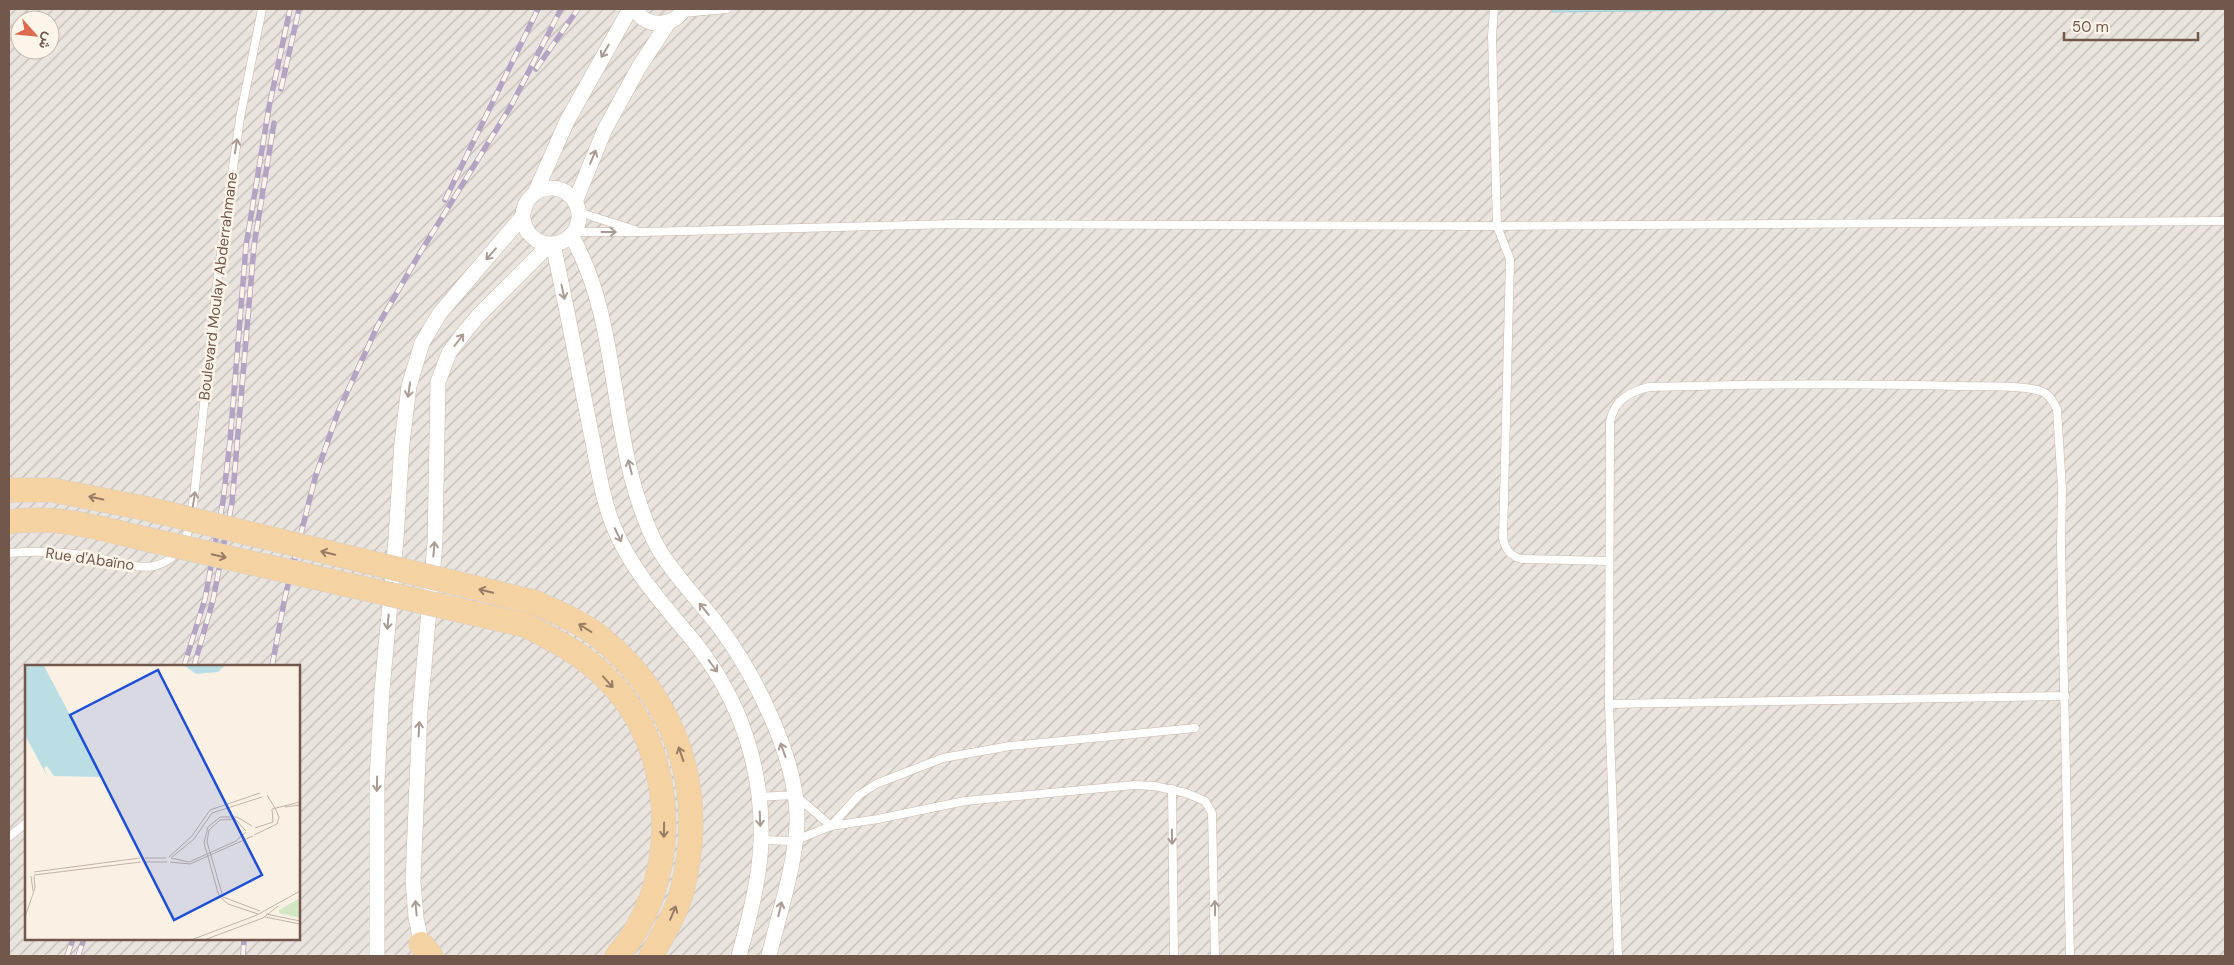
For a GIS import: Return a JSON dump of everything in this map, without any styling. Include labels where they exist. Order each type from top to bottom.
[{"type":"main road","points":[[9,490],[52,490],[144,508],[534,602],[566,617],[599,637],[630,664],[658,700],[674,732],[686,769],[691,809],[690,847],[682,892],[665,931],[651,956]]},
{"type":"main road","points":[[9,522],[52,519],[137,537],[525,625],[569,647],[598,670],[623,698],[642,729],[656,769],[664,808],[663,843],[656,879],[643,914],[626,945],[616,956]]},
{"type":"street","points":[[535,193],[566,122],[630,9]]},
{"type":"street","points":[[635,9],[642,18],[650,22],[668,23],[676,19],[683,11]]},
{"type":"street","points":[[577,207],[605,129],[639,67],[668,23]]},
{"type":"street","points":[[377,956],[377,781],[382,690],[396,540],[402,443],[409,386],[422,342],[440,312],[522,217],[526,203],[535,193],[542,189],[556,188],[568,194],[577,207],[579,219],[572,234],[563,241],[551,244],[542,243],[530,236],[522,217]]},
{"type":"street","points":[[572,234],[586,262],[598,302],[625,448],[647,525],[667,562],[720,628],[746,665],[773,724],[785,756],[795,795],[797,812],[791,861],[769,956]]},
{"type":"street","points":[[551,244],[600,476],[613,524],[627,555],[643,580],[718,673],[738,712],[746,735],[760,797],[761,840],[756,882],[739,956]]},
{"type":"street","points":[[426,952],[416,917],[413,881],[420,711],[434,543],[438,382],[449,353],[463,334],[479,315],[551,244]]},
{"type":"lane","name":"Boulevard Moulay Abderrahmane","points":[[170,559],[180,548],[188,531],[194,497],[219,265],[240,118],[262,9]]},
{"type":"lane","points":[[683,11],[727,9]]},
{"type":"lane","points":[[1494,9],[1492,36],[1497,226],[1510,259],[1503,528],[1505,548],[1515,558],[1522,559],[1608,561]]},
{"type":"lane","points":[[577,207],[644,232]]},
{"type":"lane","points":[[572,234],[954,224],[1497,226],[2225,221]]},
{"type":"lane","points":[[1618,956],[1609,704],[1608,561],[1610,422],[1615,405],[1634,390],[1649,387],[1843,384],[2018,388],[2043,392],[2051,398],[2057,409],[2062,489],[2061,548],[2070,956]]},
{"type":"lane","name":"Rue d'Abaïno","points":[[9,553],[31,551],[81,554],[141,566],[153,566],[170,559]]},
{"type":"lane","points":[[1609,704],[2065,696]]},
{"type":"lane","points":[[831,826],[859,796],[876,784],[943,758],[1010,746],[1195,728]]},
{"type":"lane","points":[[761,840],[794,841],[831,826],[878,820],[964,801],[1134,785],[1172,789],[1205,801],[1212,813],[1215,956]]},
{"type":"lane","points":[[1172,789],[1174,956]]},
{"type":"lane","points":[[760,797],[795,795],[831,826]]},
{"type":"lane","points":[[9,837],[25,823]]},
{"type":"shaded area","points":[[9,9],[1552,9],[1552,12],[1791,9],[2225,9],[2225,956],[9,956]]},
{"type":"water","points":[[1552,9],[1791,9],[1552,12]]},
{"type":"railway","points":[[184,665],[205,599],[223,501],[230,441],[246,246],[269,107],[290,9]]},
{"type":"railway","points":[[281,89],[299,9]]},
{"type":"railway","points":[[445,200],[538,9]]},
{"type":"railway","points":[[272,665],[285,597],[315,478],[338,412],[378,325],[511,106],[561,9]]},
{"type":"railway","points":[[536,69],[578,9]]},
{"type":"railway","points":[[194,665],[213,600],[232,503],[254,246],[274,123]]},
{"type":"railway","points":[[67,956],[73,940]]},
{"type":"railway","points":[[78,956],[84,940]]},
{"type":"railway","points":[[243,956],[244,940]]}]
